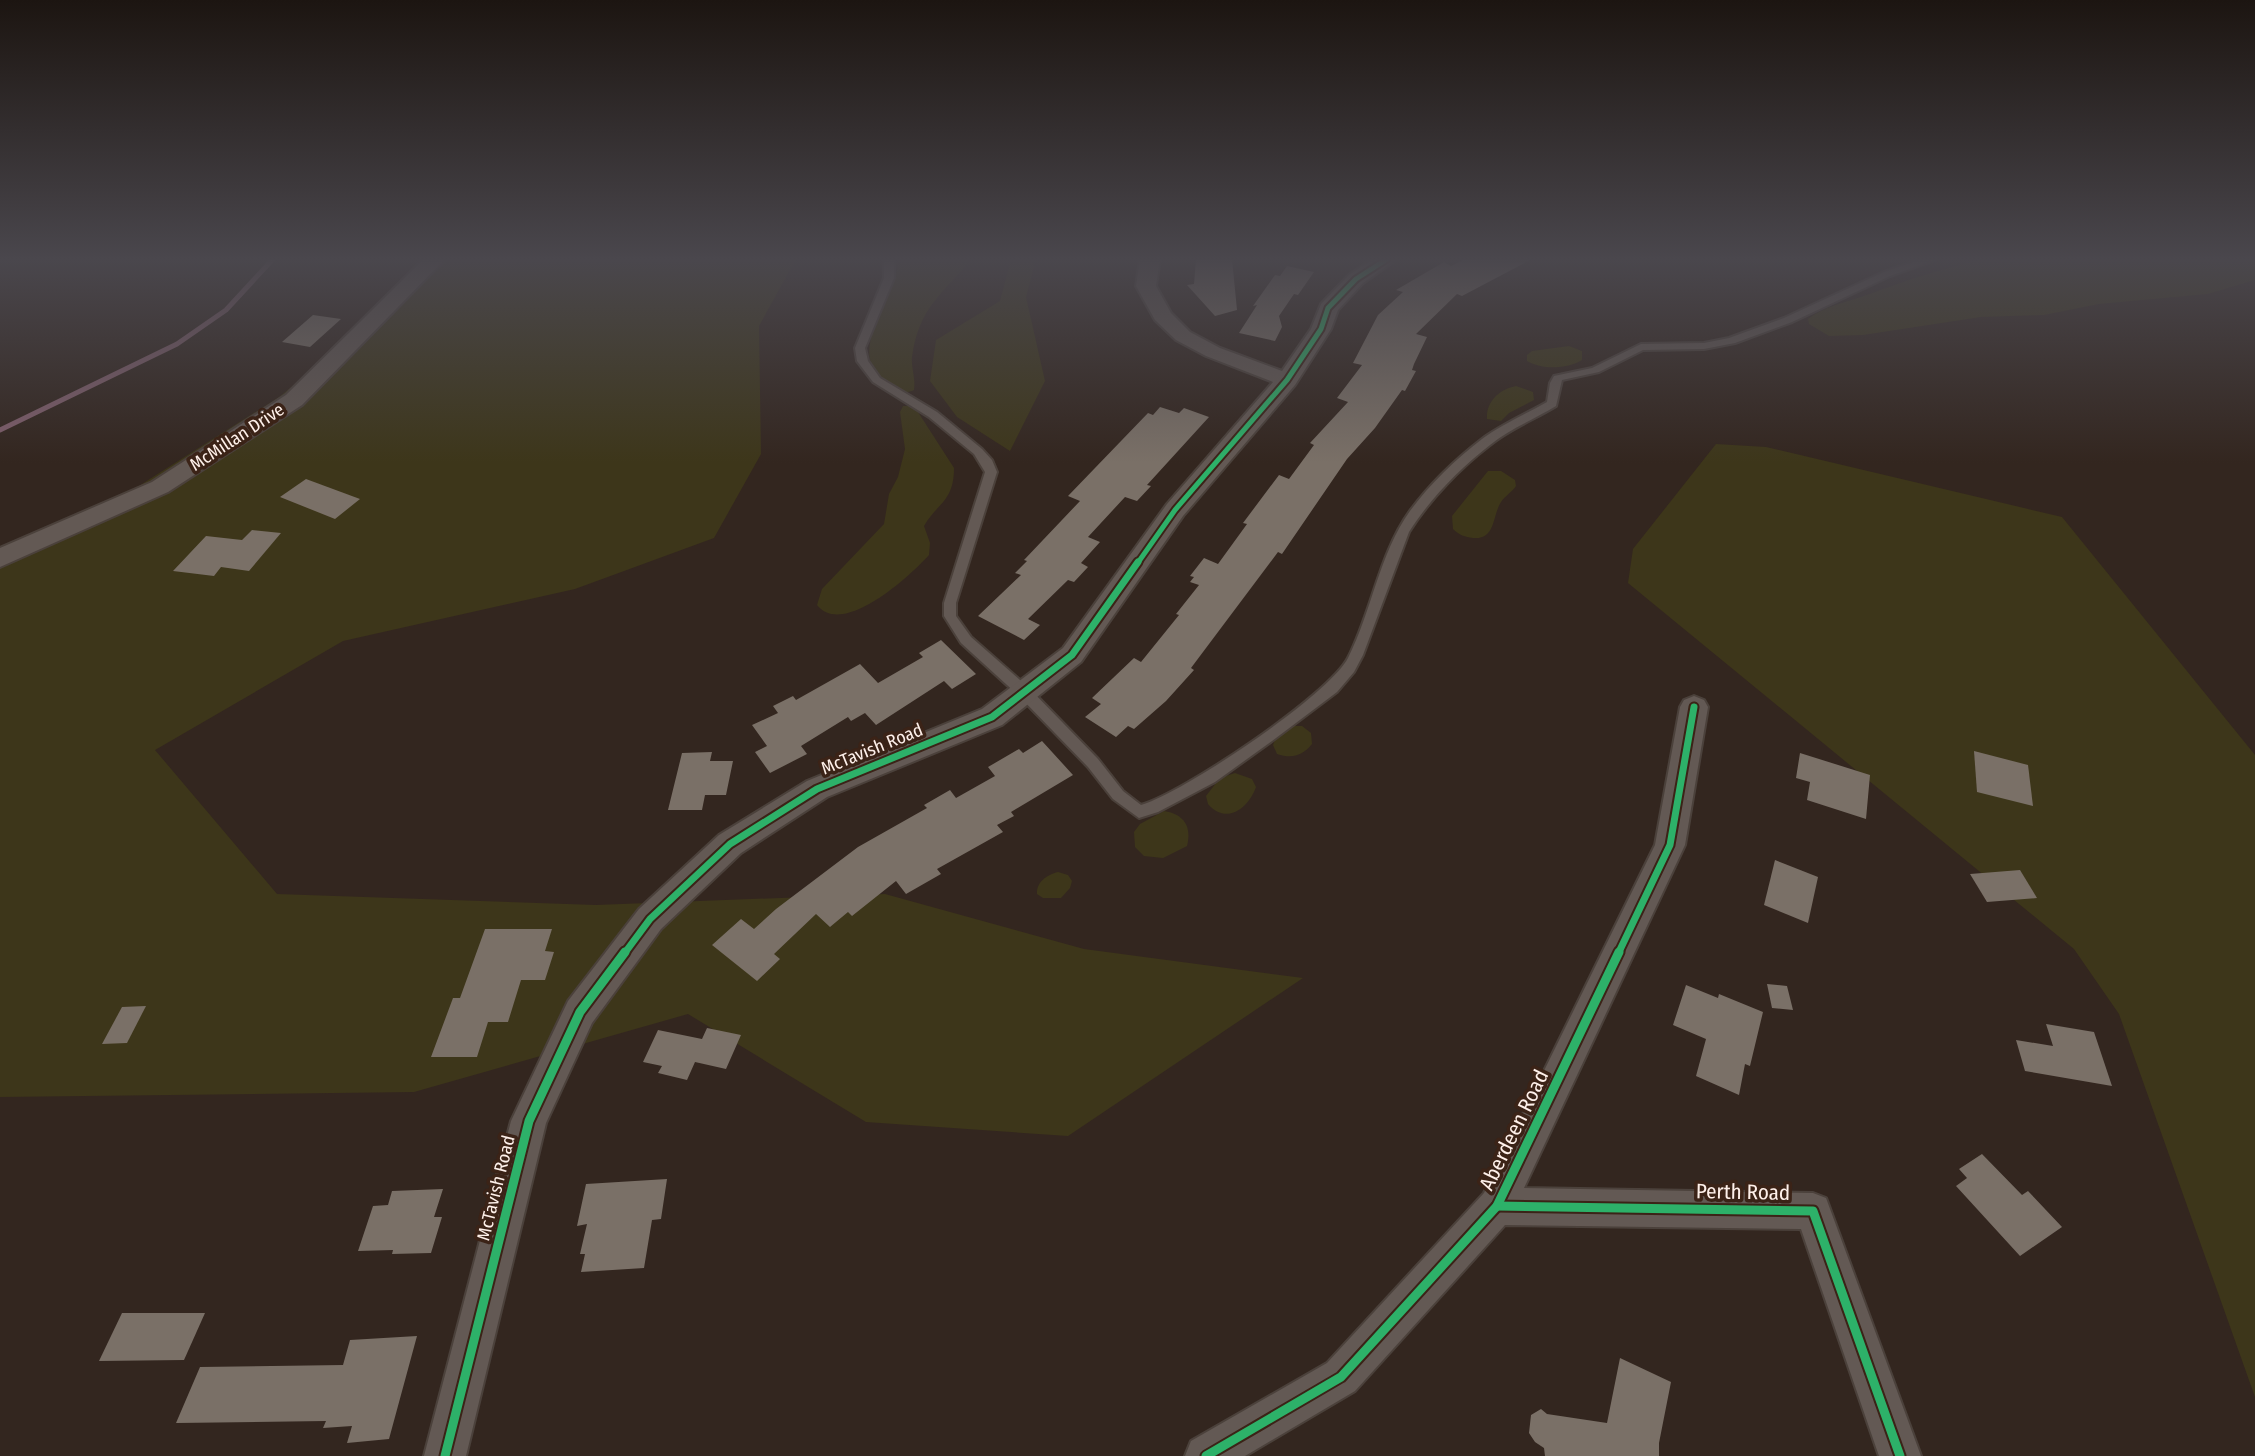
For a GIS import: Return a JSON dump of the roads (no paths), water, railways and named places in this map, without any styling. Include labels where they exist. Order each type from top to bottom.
[{"type":"street","name":"McMillan Drive","points":[[0,558],[160,487],[294,400],[367,327]]},
{"type":"street","points":[[1174,327],[1213,352],[1287,380]]},
{"type":"street","name":"McTavish Road","points":[[445,1456],[529,1121],[580,1012],[650,919],[730,844],[817,789],[992,717],[1072,655],[1175,510],[1287,380],[1322,327]]},
{"type":"street","name":"Aberdeen Road","points":[[1206,1456],[1341,1377],[1497,1206],[1670,845],[1693,707]]},
{"type":"street","name":"Perth Road","points":[[1497,1206],[1813,1211],[1900,1456]]},
{"type":"lane","points":[[869,327],[861,345],[861,355],[884,388],[929,411],[958,437],[974,447],[989,465],[989,480],[950,603],[950,616],[966,640],[1024,692],[1135,810],[1144,811],[1210,778],[1337,683],[1356,655],[1404,532],[1415,513],[1450,475],[1487,441],[1552,404],[1558,378],[1595,370],[1642,347],[1704,346],[1731,341],[1769,327]]},
{"type":"waterway","points":[[0,430],[177,344],[202,327]]}]
